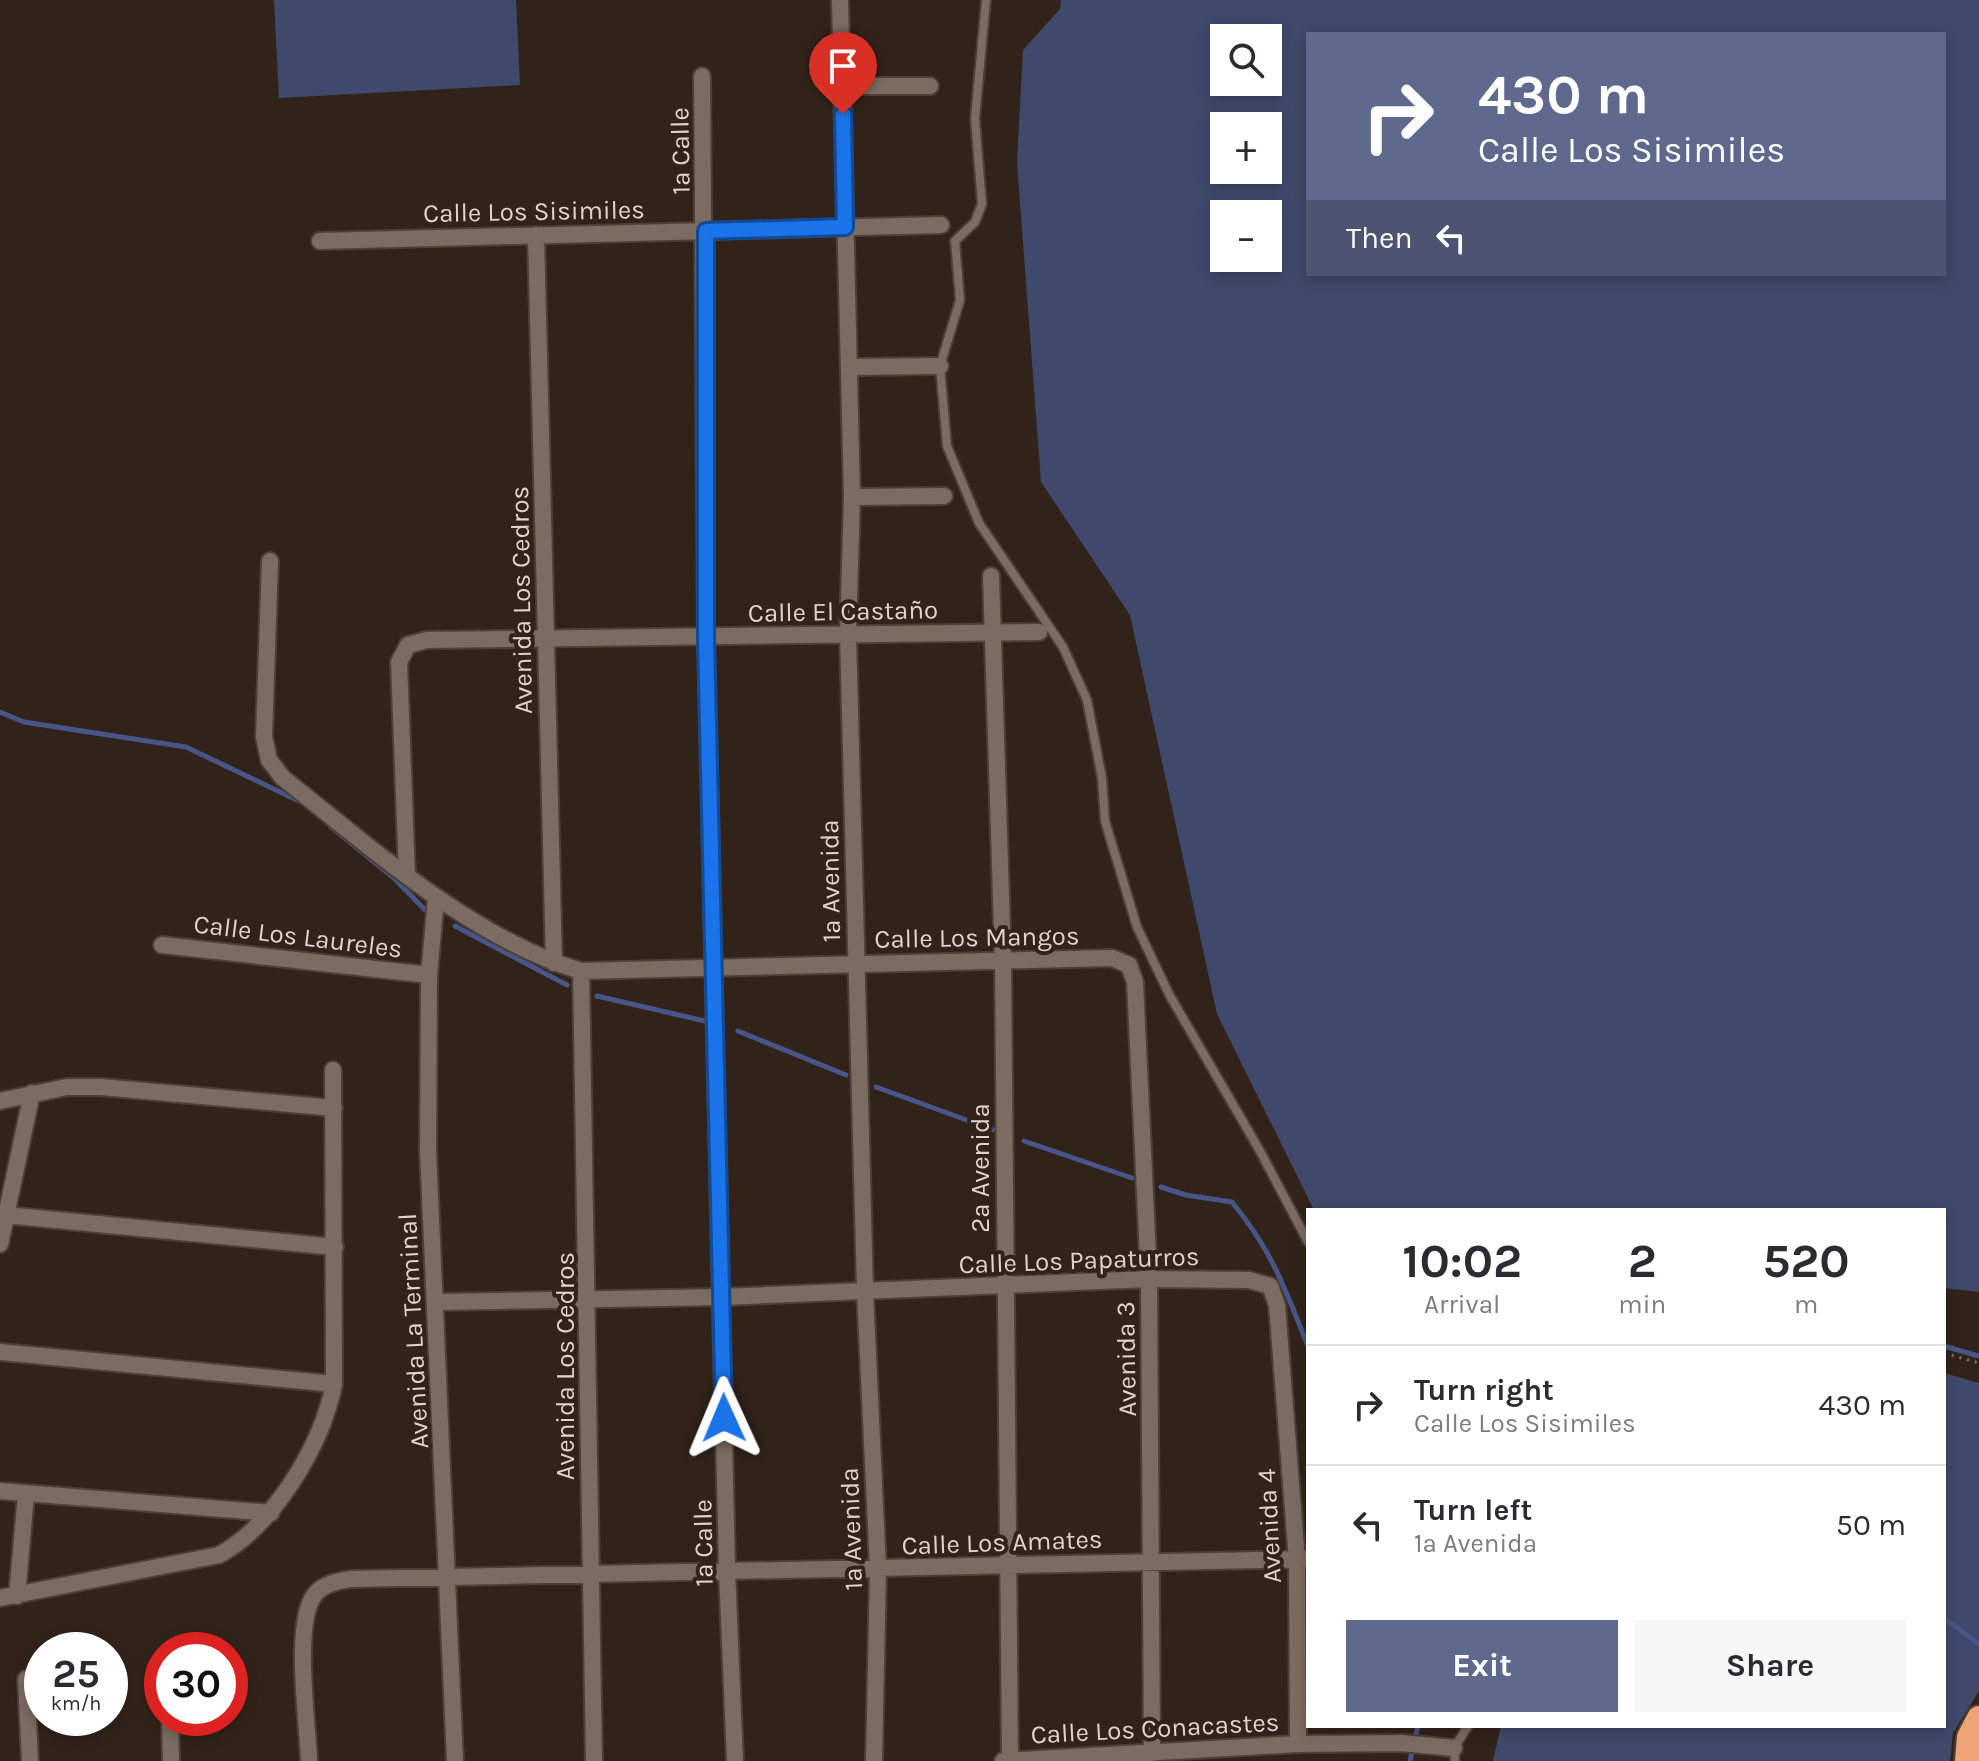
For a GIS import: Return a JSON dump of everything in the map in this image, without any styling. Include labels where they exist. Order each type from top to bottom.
[{"type":"highway","points":[[1967,1761],[1969,1737],[1979,1718]]},
{"type":"street","name":"1a Avenida","points":[[840,0],[852,497],[848,634],[865,1291],[878,1569],[874,1761]]},
{"type":"street","name":"1a Calle","points":[[702,76],[706,231],[706,637],[727,1570],[735,1761]]},
{"type":"street","points":[[842,86],[930,86]]},
{"type":"street","name":"Calle Los Sisimiles","points":[[320,241],[941,225]]},
{"type":"street","name":"Avenida Los Cedros","points":[[536,235],[554,963]]},
{"type":"street","points":[[849,367],[940,366]]},
{"type":"street","points":[[852,497],[944,496]]},
{"type":"street","name":"Calle Los Mangos","points":[[270,561],[264,737],[269,760],[283,778],[436,898],[554,963],[581,971],[1112,958],[1129,965]]},
{"type":"street","name":"2a Avenida","points":[[991,576],[1003,961],[1010,1761]]},
{"type":"street","name":"Calle El Castaño","points":[[407,876],[399,662],[408,645],[427,640],[1039,632]]},
{"type":"street","name":"Avenida La Terminal","points":[[436,898],[429,975],[428,1151],[455,1761]]},
{"type":"street","name":"Calle Los Laureles","points":[[162,945],[429,975]]},
{"type":"street","name":"Avenida 3","points":[[1129,965],[1135,982],[1149,1279],[1152,1753]]},
{"type":"street","name":"Avenida Los Cedros","points":[[581,971],[589,1300],[594,1761]]},
{"type":"street","points":[[26,1494],[8,1597],[219,1555],[243,1542],[271,1513],[316,1437],[329,1410],[334,1384],[333,1070]]},
{"type":"street","points":[[0,1101],[67,1087],[101,1087],[334,1108]]},
{"type":"street","points":[[0,1244],[32,1093]]},
{"type":"street","points":[[5,1215],[335,1247]]},
{"type":"street","name":"Calle Los Papaturros","points":[[437,1302],[722,1297],[1149,1279],[1249,1280],[1270,1286],[1277,1305]]},
{"type":"street","name":"Avenida 4","points":[[1277,1305],[1302,1560],[1298,1744]]},
{"type":"street","points":[[0,1352],[334,1384]]},
{"type":"street","points":[[0,1491],[271,1513]]},
{"type":"street","name":"Calle Los Amates","points":[[309,1761],[304,1628],[308,1607],[317,1592],[332,1583],[351,1579],[1302,1560]]},
{"type":"street","points":[[29,1736],[30,1761]]},
{"type":"street","points":[[170,1736],[171,1761]]},
{"type":"street","name":"Calle Los Conacastes","points":[[1003,1761],[1152,1753],[1200,1756],[1298,1744],[1422,1744],[1454,1755]]},
{"type":"lane","points":[[986,0],[975,119],[982,204],[975,222],[955,241],[960,300],[940,366],[947,446],[979,523],[1063,647],[1087,700],[1102,778],[1105,821],[1137,927],[1170,996],[1253,1138],[1306,1238]]},
{"type":"lane","points":[[1454,1755],[1467,1728]]},
{"type":"path","points":[[1946,1354],[1979,1363]]},
{"type":"shaded area","points":[[274,0],[516,0],[520,85],[279,98]]},
{"type":"shaded area","points":[[1061,0],[1979,0],[1979,1292],[1946,1288],[1946,1208],[1313,1208],[1217,1014],[1130,615],[1041,482],[1017,162],[1023,50],[1060,9]]},
{"type":"shaded area","points":[[1946,1374],[1979,1383],[1979,1691],[1953,1733],[1950,1761],[1493,1761],[1501,1728],[1946,1728]]},
{"type":"waterway","points":[[0,712],[24,722],[186,747],[301,802]]},
{"type":"waterway","points":[[330,826],[395,879],[428,913]]},
{"type":"waterway","points":[[455,926],[567,985]]},
{"type":"waterway","points":[[597,996],[709,1022]]},
{"type":"waterway","points":[[738,1031],[846,1075]]},
{"type":"waterway","points":[[876,1087],[994,1130]]},
{"type":"waterway","points":[[1024,1141],[1132,1178]]},
{"type":"waterway","points":[[1161,1187],[1186,1195],[1232,1202],[1268,1254],[1306,1341]]},
{"type":"waterway","points":[[1946,1347],[1979,1356]]},
{"type":"waterway","points":[[1946,1619],[1979,1644]]},
{"type":"waterway","points":[[1410,1761],[1418,1728]]},
{"type":"route","points":[[724,1418],[706,637],[706,231],[845,227],[843,114]]}]
